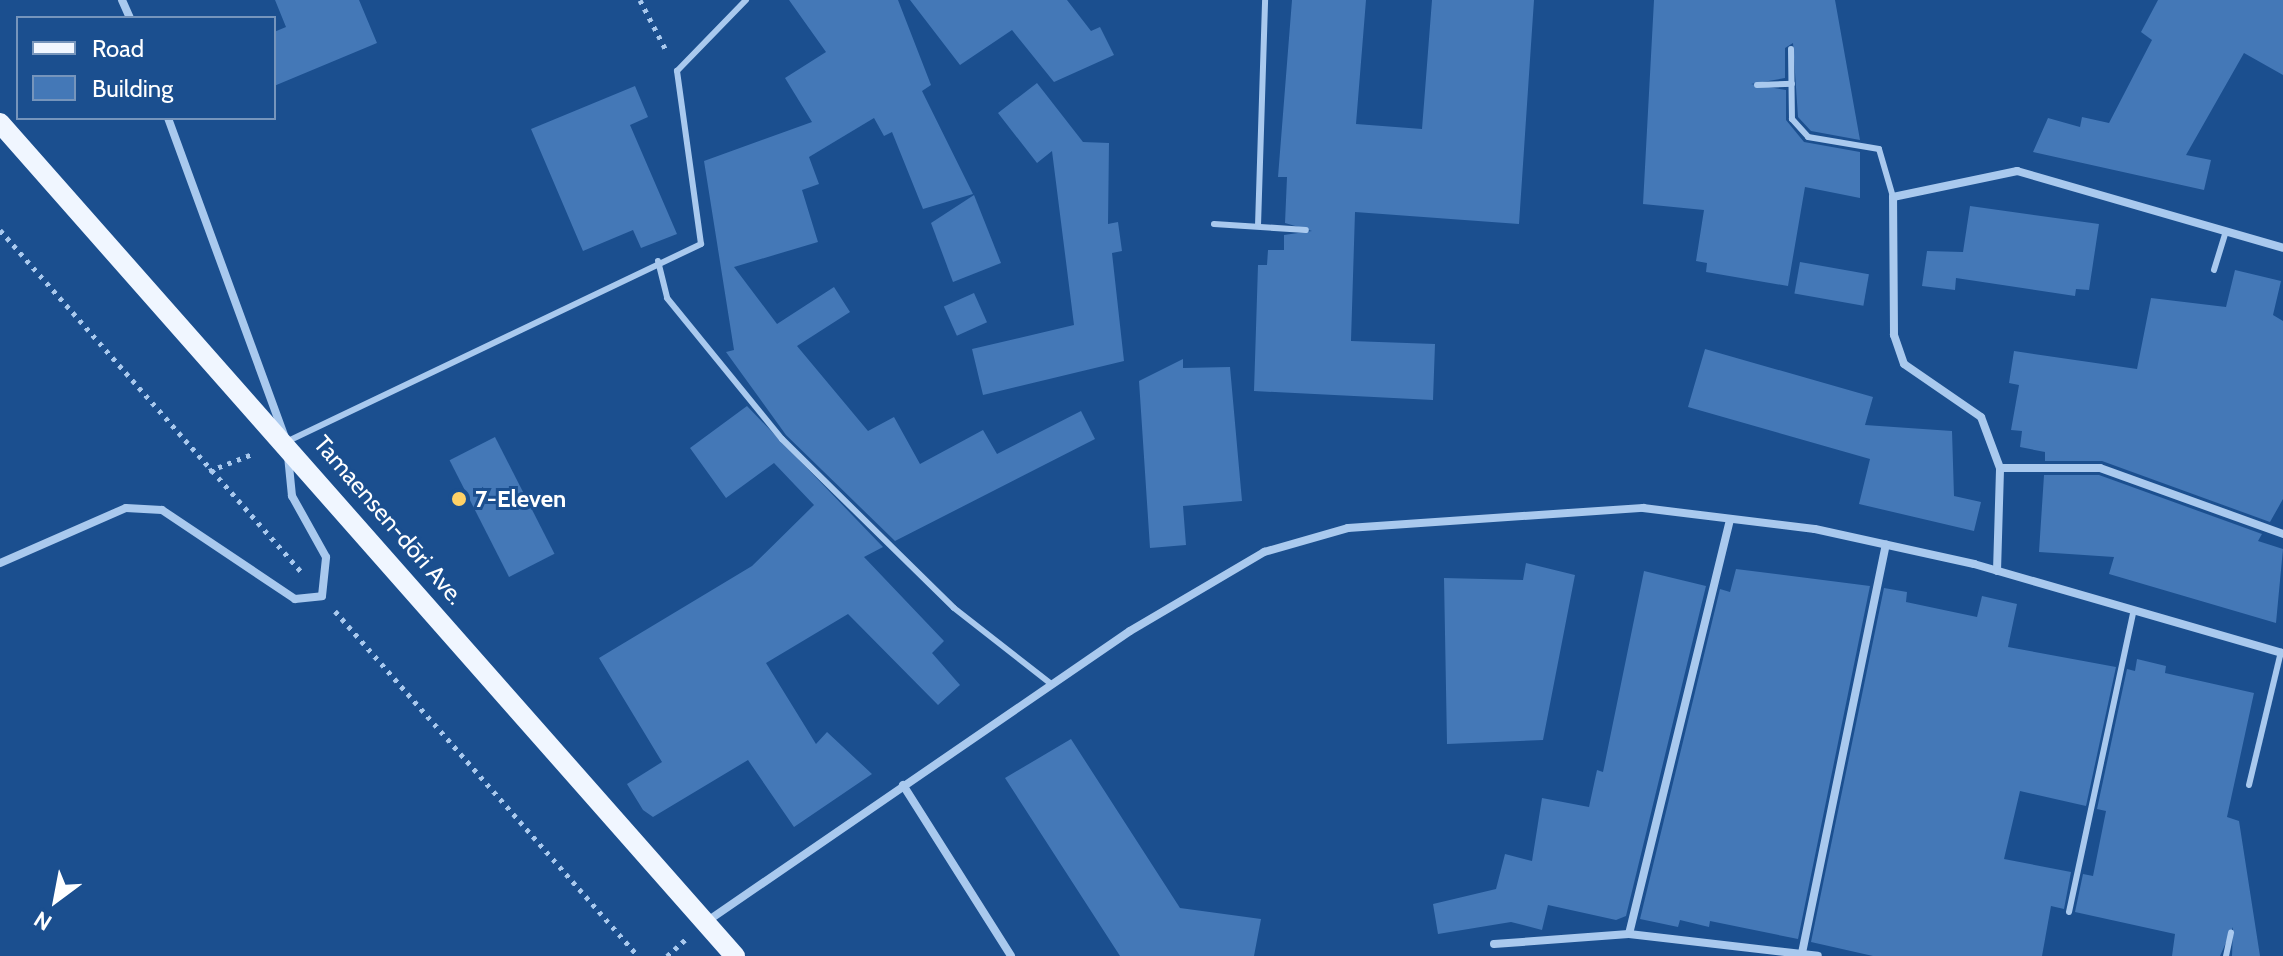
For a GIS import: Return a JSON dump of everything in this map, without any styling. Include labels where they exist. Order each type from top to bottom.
[{"type":"main road","name":"Tamaensen-dōri Ave.","points":[[0,123],[286,442],[735,956]]},
{"type":"street","points":[[0,563],[114,512],[162,510],[295,599],[322,596],[326,557],[292,496],[286,442],[169,120]]},
{"type":"street","points":[[1997,571],[2000,468],[1981,417],[1904,364],[1894,335],[1893,197],[2017,171],[2283,248]]},
{"type":"street","points":[[2000,468],[2100,468],[2283,534]]},
{"type":"street","points":[[705,923],[1050,683],[1264,552],[1348,528],[1643,508],[1730,519],[1886,545],[1997,571],[2282,652]]},
{"type":"street","points":[[1629,934],[1730,519]]},
{"type":"street","points":[[1802,953],[1886,545]]},
{"type":"street","points":[[903,785],[1011,956]]},
{"type":"street","points":[[1494,944],[1629,934],[1818,956]]},
{"type":"lane","points":[[286,442],[658,261],[701,244],[677,71],[746,0]]},
{"type":"lane","points":[[1258,226],[1265,0]]},
{"type":"lane","points":[[1791,49],[1792,119],[1808,137],[1879,149],[1893,197]]},
{"type":"lane","points":[[1757,85],[1792,84]]},
{"type":"lane","points":[[1214,224],[1306,230]]},
{"type":"lane","points":[[2214,270],[2226,231]]},
{"type":"lane","points":[[658,261],[667,298],[782,439],[954,608],[1050,683]]},
{"type":"lane","points":[[2069,912],[2134,610]]},
{"type":"lane","points":[[2249,785],[2282,652]]},
{"type":"lane","points":[[2226,956],[2231,933]]},
{"type":"path","points":[[640,0],[677,71]]},
{"type":"path","points":[[209,471],[286,442]]},
{"type":"building","points":[[275,0],[359,0],[377,43],[276,85],[276,31],[286,27]]},
{"type":"building","points":[[789,0],[898,0],[931,85],[922,91],[973,194],[923,209],[892,132],[884,136],[874,118],[809,157],[819,184],[802,190],[818,242],[734,267],[777,324],[834,287],[850,312],[797,346],[868,431],[894,417],[920,464],[983,430],[997,454],[1081,411],[1095,439],[895,541],[786,435],[726,352],[734,350],[704,161],[812,122],[785,78],[826,52]]},
{"type":"building","points":[[910,0],[1067,0],[1091,31],[1100,27],[1114,55],[1054,82],[1012,30],[960,65]]},
{"type":"building","points":[[1292,0],[1366,0],[1356,124],[1422,129],[1432,0],[1534,0],[1519,224],[1355,212],[1351,341],[1435,344],[1433,400],[1254,391],[1258,265],[1267,265],[1268,250],[1284,250],[1284,235],[1312,231],[1285,223],[1287,177],[1278,177]]},
{"type":"building","points":[[1654,0],[1835,0],[1860,140],[1811,131],[1798,117],[1793,43],[1785,48],[1785,78],[1751,84],[1786,90],[1786,120],[1804,142],[1860,152],[1860,198],[1805,187],[1788,286],[1706,272],[1707,263],[1696,261],[1704,210],[1643,204]]},
{"type":"building","points":[[2158,0],[2283,0],[2283,75],[2244,53],[2186,155],[2211,160],[2204,190],[2033,152],[2048,118],[2080,127],[2082,117],[2109,123],[2152,40],[2141,32]]},
{"type":"building","points":[[1037,83],[1083,142],[1109,143],[1108,224],[1118,222],[1122,251],[1112,253],[1124,361],[983,395],[972,349],[1074,325],[1052,151],[1037,163],[998,113]]},
{"type":"building","points":[[635,86],[648,117],[630,125],[677,234],[641,248],[633,230],[583,251],[531,129]]},
{"type":"building","points":[[974,195],[1001,263],[953,282],[931,223]]},
{"type":"building","points":[[1970,206],[2099,224],[2089,290],[2076,289],[2075,296],[1956,278],[1955,290],[1922,286],[1927,251],[1963,252]]},
{"type":"building","points":[[1800,262],[1869,274],[1863,306],[1794,294]]},
{"type":"building","points":[[2235,270],[2281,281],[2273,315],[2283,321],[2283,499],[2270,522],[2102,461],[2045,461],[2045,452],[2020,447],[2022,431],[2011,430],[2019,385],[2009,383],[2014,351],[2137,369],[2151,298],[2226,307]]},
{"type":"building","points":[[974,293],[987,322],[957,336],[944,306]]},
{"type":"building","points":[[1705,349],[1873,397],[1865,425],[1952,431],[1954,496],[1981,502],[1974,531],[1859,504],[1870,459],[1688,407]]},
{"type":"building","points":[[1183,359],[1183,368],[1230,367],[1242,501],[1183,506],[1186,545],[1150,548],[1139,381]]},
{"type":"building","points":[[747,406],[883,547],[864,557],[944,641],[932,653],[960,685],[938,705],[848,614],[766,663],[816,744],[827,732],[872,774],[794,827],[748,760],[653,817],[643,810],[627,784],[662,762],[599,658],[752,566],[814,505],[774,463],[726,498],[690,448]]},
{"type":"building","points":[[495,437],[554,554],[509,577],[450,460]]},
{"type":"building","points":[[2044,475],[2099,475],[2262,534],[2258,541],[2283,549],[2276,623],[2109,574],[2114,557],[2039,552]]},
{"type":"building","points":[[1526,563],[1575,575],[1543,740],[1447,744],[1444,578],[1523,580]]},
{"type":"building","points":[[1736,569],[1870,586],[1798,939],[1710,921],[1709,927],[1680,920],[1678,927],[1640,919],[1720,589],[1730,592]]},
{"type":"building","points":[[1644,571],[1706,586],[1626,916],[1616,920],[1548,905],[1542,930],[1511,922],[1438,934],[1433,904],[1496,889],[1505,854],[1532,861],[1542,798],[1589,807],[1597,770],[1603,772]]},
{"type":"building","points":[[1884,588],[1907,592],[1906,602],[1977,617],[1982,596],[2017,604],[2008,647],[2116,667],[2086,806],[2020,791],[2004,859],[2071,872],[2064,909],[2051,906],[2042,956],[1873,956],[1811,942]]},
{"type":"building","points":[[2137,659],[2166,666],[2165,673],[2254,693],[2227,817],[2239,821],[2260,956],[2232,956],[2233,927],[2220,956],[2172,956],[2175,934],[2075,912],[2083,874],[2093,876],[2106,811],[2097,809],[2127,669],[2135,671]]},
{"type":"building","points":[[1071,739],[1180,908],[1261,919],[1254,956],[1120,956],[1005,778]]},
{"type":"place","name":"7-Eleven","points":[[459,499]]}]
